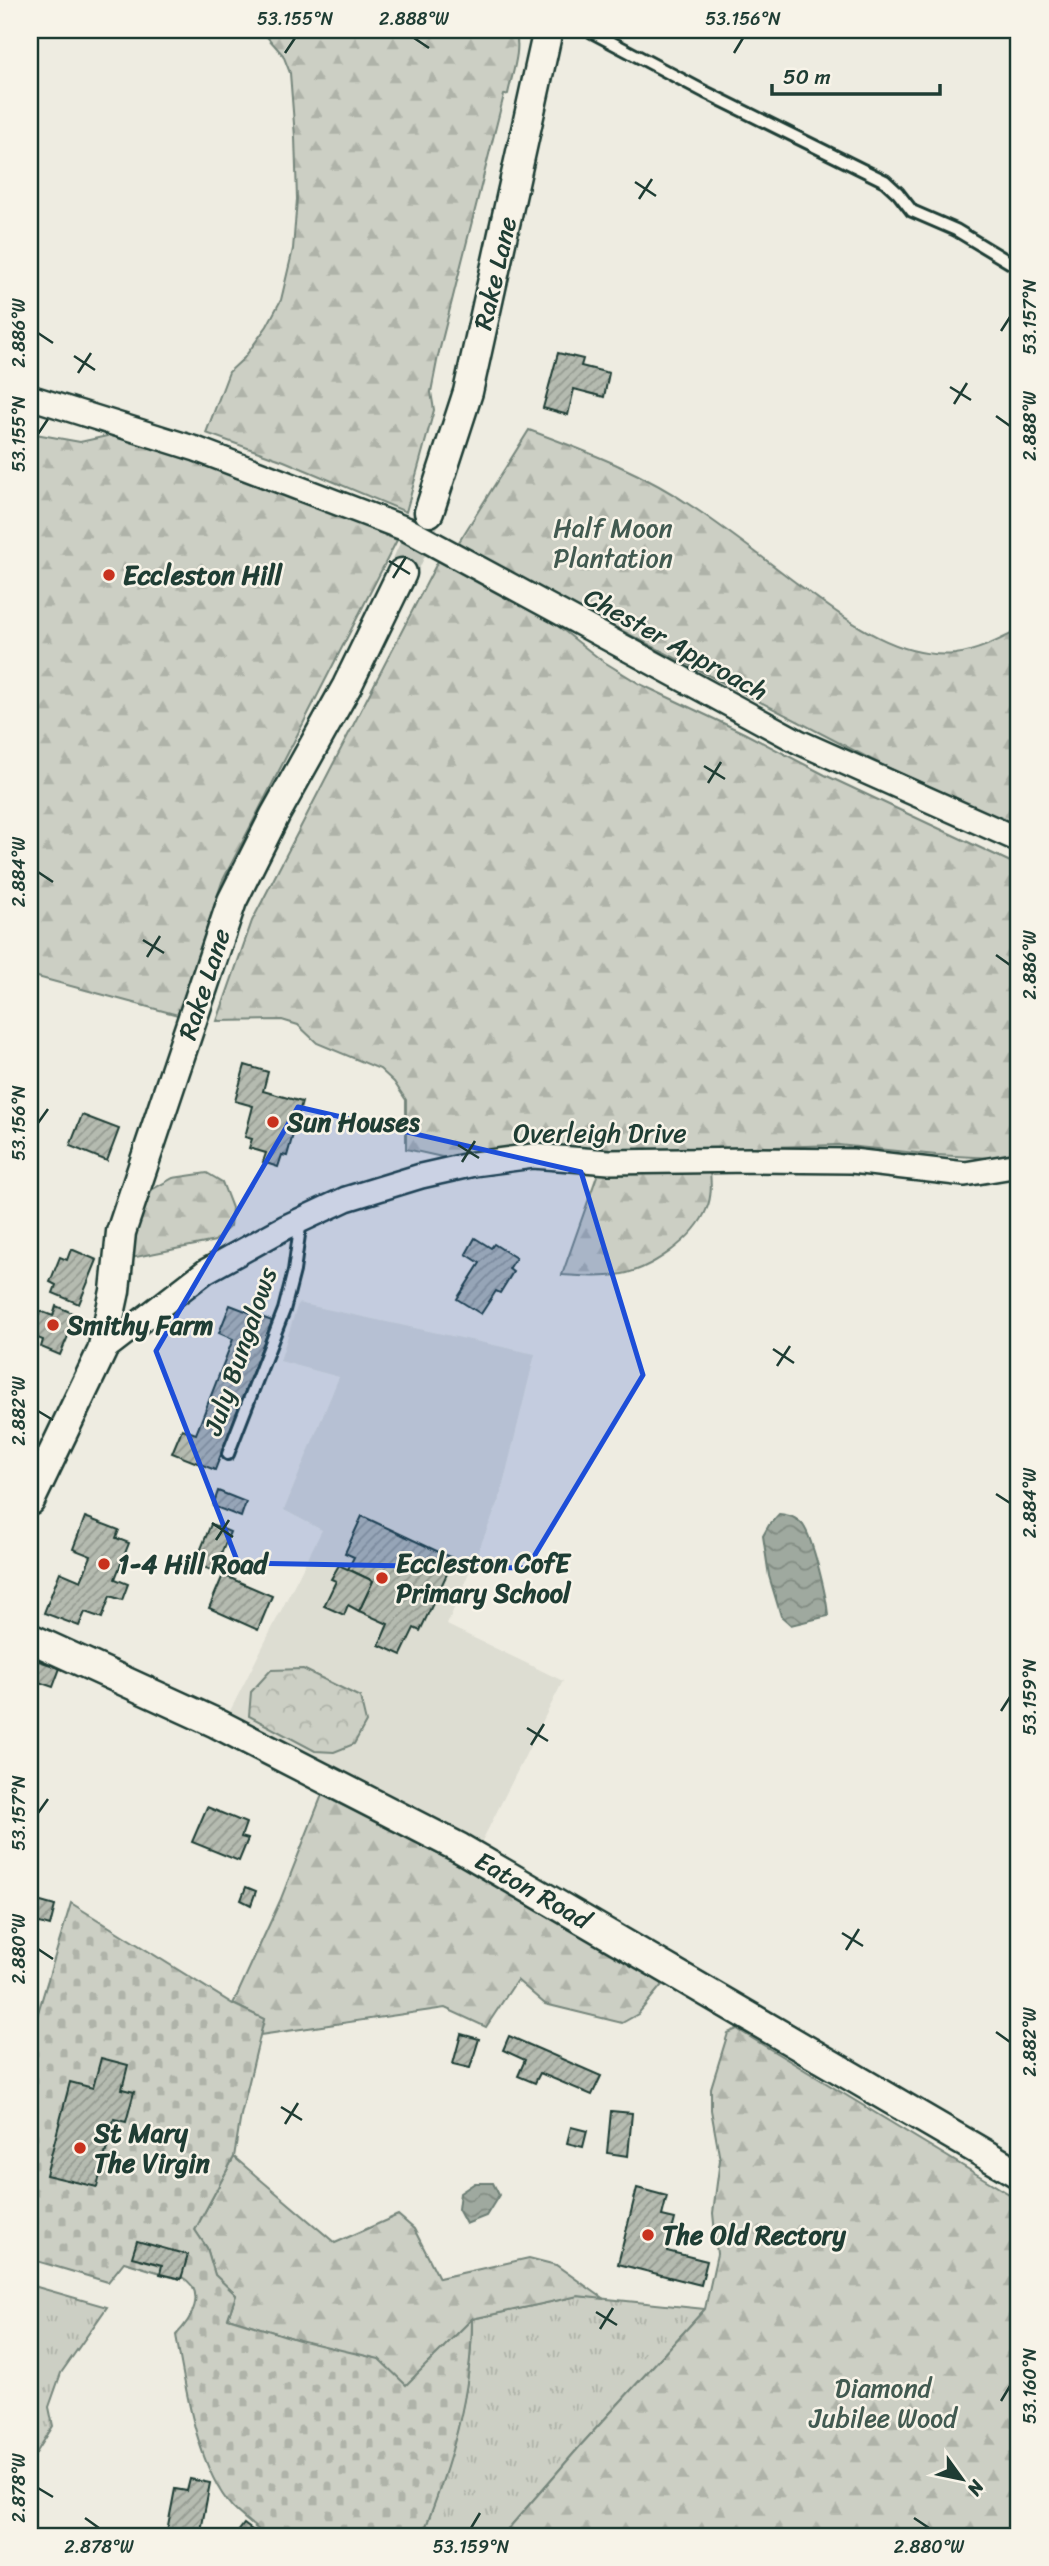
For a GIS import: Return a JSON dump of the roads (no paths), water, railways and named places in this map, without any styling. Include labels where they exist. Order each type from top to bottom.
[{"type":"street","name":"Rake Lane","points":[[429,512],[468,392],[548,30]]},
{"type":"street","name":"Chester Approach","points":[[30,397],[196,449],[406,529],[799,742],[1019,840]]},
{"type":"street","name":"Rake Lane","points":[[30,1501],[102,1351],[115,1291],[121,1232],[232,901],[275,816],[347,686],[402,573]]},
{"type":"street","name":"Overleigh Drive","points":[[102,1351],[206,1271],[300,1220],[346,1199],[421,1176],[474,1164],[533,1156],[609,1162],[852,1161],[965,1174],[1019,1165]]},
{"type":"street","name":"Eaton Road","points":[[30,1638],[216,1723],[460,1847],[1019,2174]]},
{"type":"lane","points":[[588,30],[705,92],[885,181],[912,211],[956,230],[1019,268]]},
{"type":"lane","name":"July Bungalows","points":[[228,1454],[284,1310],[294,1271],[300,1220]]},
{"type":"water","points":[[779,1514],[798,1520],[807,1532],[819,1569],[828,1616],[791,1625],[781,1616],[769,1576],[763,1536]]},
{"type":"water","points":[[475,2183],[493,2183],[499,2195],[486,2216],[466,2224],[458,2209],[460,2193]]},
{"type":"tunnel","points":[[402,573],[429,512]]},
{"type":"place","name":"Eccleston Hill","points":[[109,575]]},
{"type":"place","name":"Sun Houses","points":[[273,1122]]},
{"type":"place","name":"Smithy Farm","points":[[53,1325]]},
{"type":"place","name":"1-4 Hill Road","points":[[104,1564]]},
{"type":"place","name":"Eccleston CofE Primary School","points":[[382,1578]]},
{"type":"place","name":"St Mary The Virgin","points":[[80,2148]]},
{"type":"place","name":"The Old Rectory","points":[[648,2235]]},
{"type":"park label","name":"Half Moon Plantation","points":[[613,543]]},
{"type":"park label","name":"Diamond Jubilee Wood","points":[[883,2403]]}]
